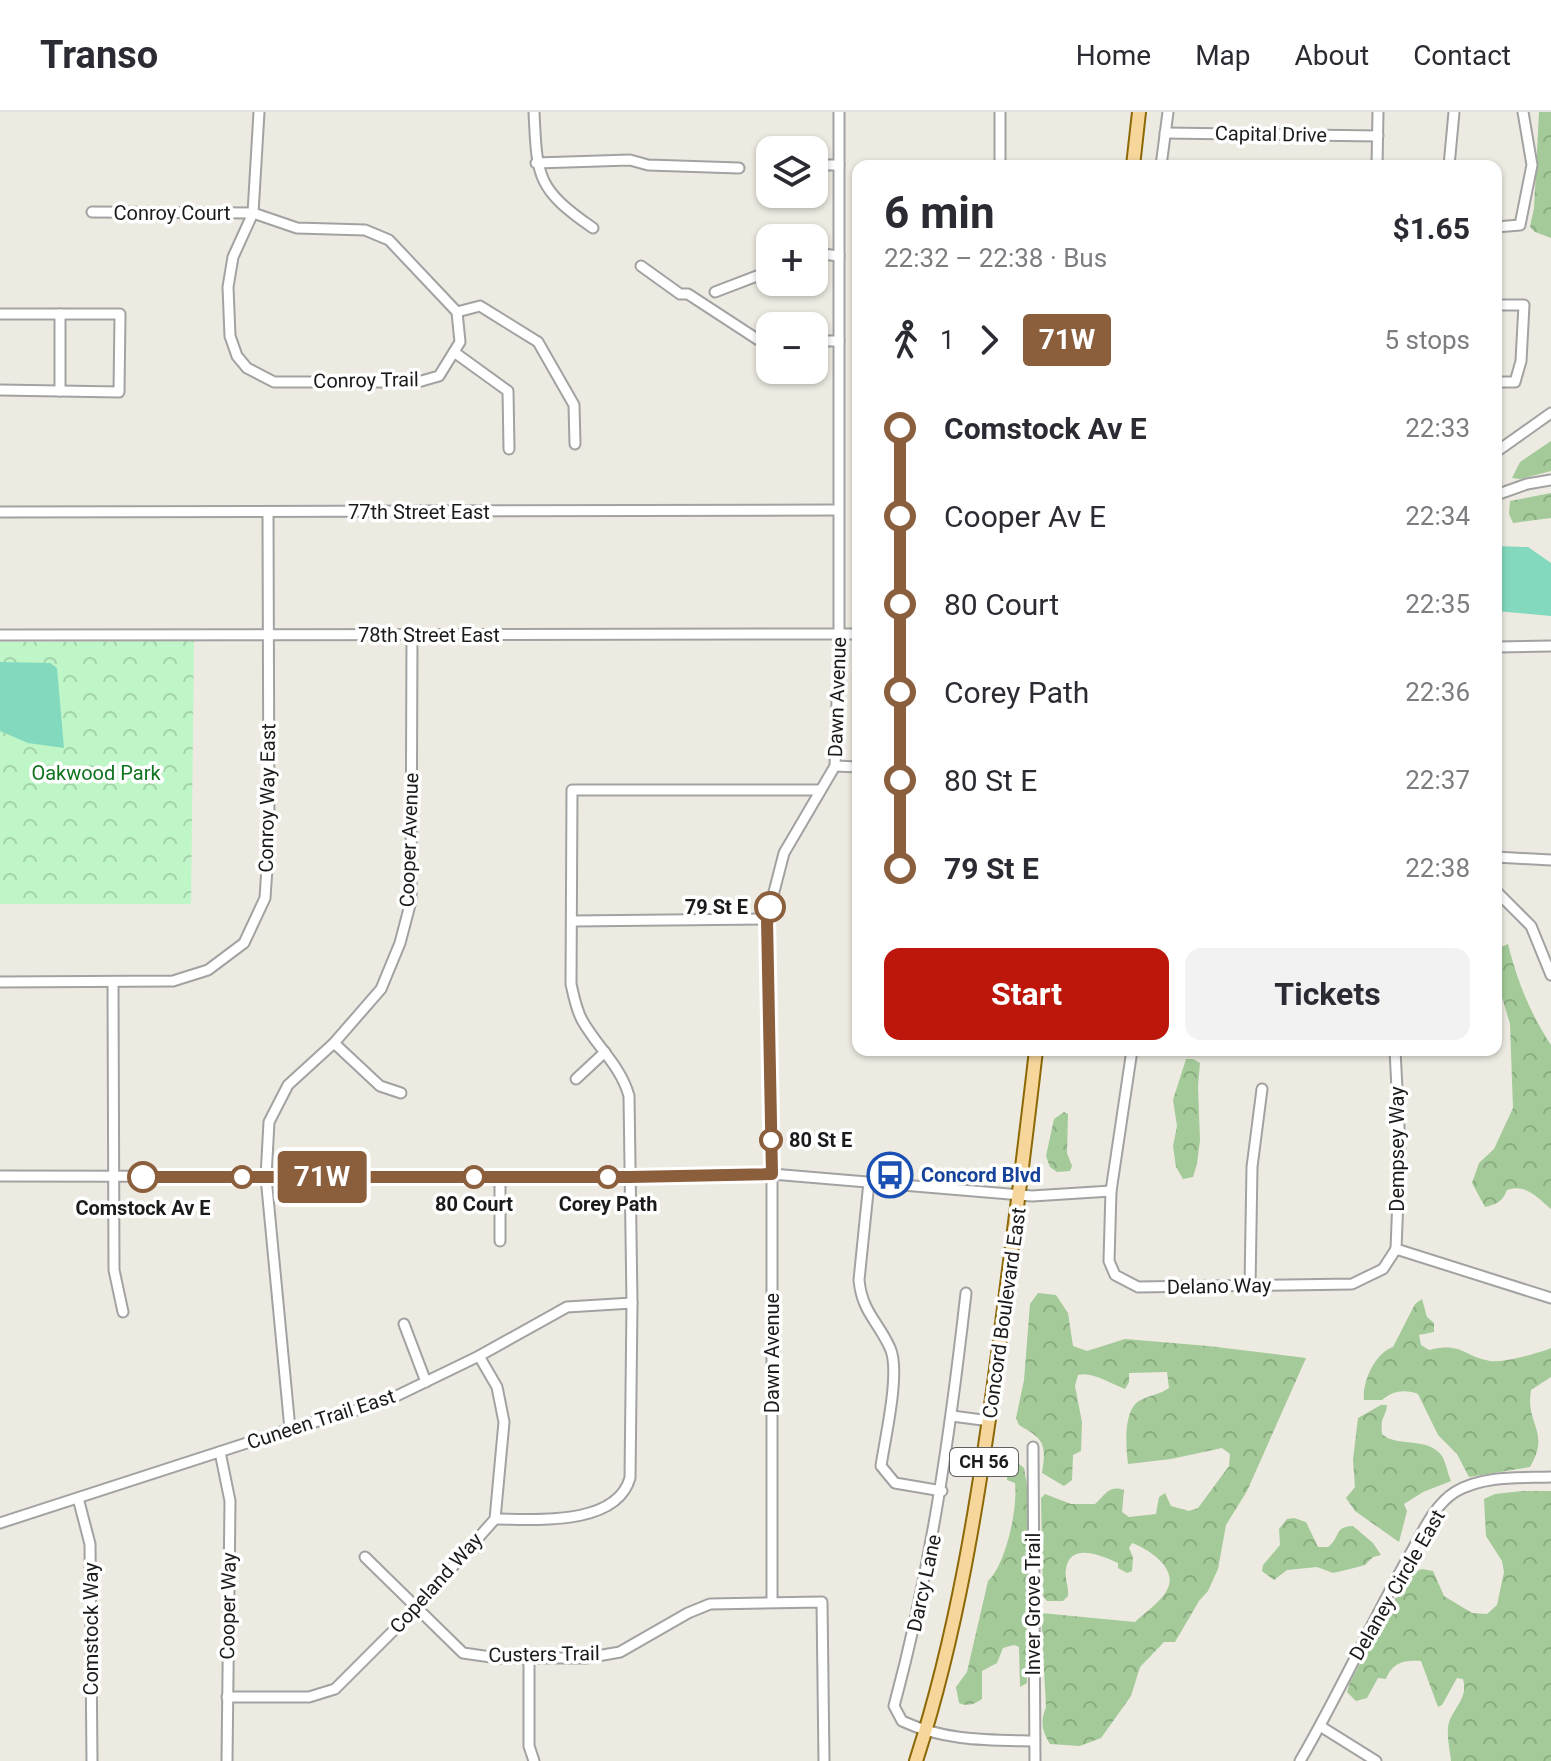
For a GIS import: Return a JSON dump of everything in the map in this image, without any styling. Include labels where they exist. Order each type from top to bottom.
[{"type":"main road","points":[[1134,160],[1139,112]]},
{"type":"main road","name":"Concord Boulevard East","points":[[916,1761],[968,1555],[990,1421],[1035,1056]]},
{"type":"street","name":"Conroy Trail","points":[[259,112],[253,213],[233,257],[228,287],[230,336],[237,356],[247,368],[274,382],[418,382],[439,376],[454,352]]},
{"type":"street","points":[[534,112],[536,163],[555,198],[593,228]]},
{"type":"street","name":"Dawn Avenue","points":[[772,1602],[772,1174],[767,919],[784,853],[835,766],[839,634],[839,112]]},
{"type":"street","points":[[1000,112],[1000,160]]},
{"type":"street","points":[[1162,160],[1168,112]]},
{"type":"street","points":[[1377,160],[1378,112]]},
{"type":"street","points":[[1450,160],[1454,112]]},
{"type":"street","points":[[1502,226],[1520,225],[1532,165],[1524,113]]},
{"type":"street","name":"Capital Drive","points":[[1165,133],[1378,136]]},
{"type":"street","points":[[536,163],[630,160],[648,165],[739,168]]},
{"type":"street","points":[[828,165],[839,165]]},
{"type":"street","name":"Conroy Court","points":[[92,212],[253,213]]},
{"type":"street","points":[[253,213],[297,228],[365,230],[389,240],[457,312],[460,342],[454,352],[508,391],[509,449]]},
{"type":"street","points":[[828,255],[839,256]]},
{"type":"street","points":[[641,266],[680,294],[688,294],[756,338]]},
{"type":"street","points":[[715,292],[756,276]]},
{"type":"street","points":[[1502,305],[1524,305],[1521,361],[1515,382],[1502,382]]},
{"type":"street","points":[[457,312],[480,306],[538,342],[574,405],[575,444]]},
{"type":"street","points":[[0,314],[120,314],[119,392],[0,390]]},
{"type":"street","points":[[60,314],[60,391]]},
{"type":"street","points":[[828,341],[839,341]]},
{"type":"street","points":[[1502,448],[1551,413]]},
{"type":"street","points":[[1502,493],[1551,480]]},
{"type":"street","name":"77th Street East","points":[[0,512],[838,510]]},
{"type":"street","name":"Conroy Way East","points":[[0,982],[173,981],[208,970],[244,943],[265,898],[269,837],[268,512]]},
{"type":"street","name":"78th Street East","points":[[0,635],[852,634]]},
{"type":"street","name":"Cooper Avenue","points":[[290,1429],[266,1177],[269,1122],[288,1085],[334,1043],[381,989],[400,943],[411,901],[412,635]]},
{"type":"street","points":[[1502,647],[1551,646]]},
{"type":"street","points":[[835,766],[852,767]]},
{"type":"street","points":[[495,1519],[569,1519],[583,1516],[618,1498],[627,1488],[630,1478],[632,1303],[629,1096],[624,1078],[583,1023],[571,984],[572,790],[819,790]]},
{"type":"street","points":[[1502,857],[1551,860]]},
{"type":"street","points":[[1502,897],[1531,926],[1551,975]]},
{"type":"street","points":[[572,921],[767,919]]},
{"type":"street","points":[[113,982],[114,1270],[123,1312]]},
{"type":"street","points":[[334,1043],[380,1086],[401,1093]]},
{"type":"street","points":[[576,1079],[605,1052]]},
{"type":"street","points":[[0,1176],[630,1177],[772,1174],[1020,1195],[1111,1191],[1131,1056]]},
{"type":"street","name":"Dempsey Way","points":[[1395,1056],[1400,1147],[1396,1249]]},
{"type":"street","points":[[1250,1286],[1252,1167],[1262,1089]]},
{"type":"street","points":[[500,1177],[500,1241]]},
{"type":"street","points":[[869,1182],[859,1280],[861,1295],[867,1312],[890,1347],[895,1369],[881,1466],[895,1483],[942,1491]]},
{"type":"street","name":"Delano Way","points":[[1111,1191],[1109,1261],[1115,1275],[1138,1287],[1352,1284],[1383,1269],[1396,1249]]},
{"type":"street","points":[[1396,1249],[1551,1298]]},
{"type":"street","name":"Darcy Lane","points":[[925,1732],[902,1721],[894,1706],[920,1603],[942,1491],[966,1293]]},
{"type":"street","name":"Cuneen Trail East","points":[[0,1523],[290,1429],[382,1403],[479,1356],[567,1307],[632,1303]]},
{"type":"street","points":[[404,1324],[426,1382]]},
{"type":"street","name":"Copeland Way","points":[[227,1697],[309,1697],[335,1689],[416,1608],[495,1519],[504,1422],[497,1387],[479,1356]]},
{"type":"street","points":[[952,1416],[990,1421]]},
{"type":"street","name":"Inver Grove Trail","points":[[1033,1447],[1035,1761]]},
{"type":"street","name":"Cooper Way","points":[[220,1452],[230,1501],[227,1761]]},
{"type":"street","name":"Delaney Circle East","points":[[1300,1761],[1432,1515],[1455,1493],[1482,1482],[1551,1477]]},
{"type":"street","name":"Comstock Way","points":[[78,1498],[90,1544],[92,1761]]},
{"type":"street","name":"Custers Trail","points":[[365,1557],[463,1653],[498,1658],[586,1658],[620,1652],[688,1613],[710,1604],[822,1602],[824,1761]]},
{"type":"street","points":[[529,1658],[529,1746],[534,1761]]},
{"type":"street","points":[[1320,1726],[1376,1761]]},
{"type":"street","points":[[925,1732],[964,1740],[1033,1741]]},
{"type":"green space","points":[[1539,112],[1551,112],[1551,238],[1530,227],[1534,208]]},
{"type":"green space","points":[[1551,441],[1551,471],[1512,478],[1520,462]]},
{"type":"green space","points":[[1551,493],[1551,518],[1513,523],[1509,514],[1510,501]]},
{"type":"green space","points":[[1502,546],[1528,547],[1551,563],[1551,616],[1502,612]]},
{"type":"green space","name":"Oakwood Park","points":[[194,641],[191,904],[0,904],[0,642]]},
{"type":"green space","points":[[0,662],[50,663],[57,668],[64,748],[28,743],[0,731]]},
{"type":"green space","points":[[1508,944],[1525,996],[1551,1045],[1551,1209],[1520,1188],[1507,1190],[1499,1202],[1485,1207],[1472,1183],[1479,1163],[1494,1149],[1513,1108],[1510,1024],[1502,997],[1502,946]]},
{"type":"green space","points":[[1186,1059],[1200,1063],[1200,1140],[1193,1177],[1183,1179],[1176,1167],[1173,1146],[1177,1126],[1173,1100]]},
{"type":"green space","points":[[1064,1112],[1068,1114],[1067,1153],[1072,1166],[1070,1171],[1057,1172],[1050,1167],[1046,1156],[1054,1119]]},
{"type":"green space","points":[[1038,1293],[1056,1295],[1068,1313],[1073,1346],[1087,1351],[1125,1339],[1306,1358],[1247,1491],[1226,1525],[1218,1569],[1208,1591],[1175,1642],[1164,1642],[1140,1667],[1131,1696],[1101,1738],[1080,1746],[1050,1744],[1044,1731],[1046,1707],[1041,1613],[1135,1622],[1167,1590],[1169,1574],[1160,1560],[1132,1543],[1129,1548],[1133,1557],[1132,1571],[1127,1573],[1112,1560],[1096,1554],[1080,1553],[1069,1560],[1066,1569],[1068,1596],[1063,1601],[1047,1601],[1043,1596],[1041,1498],[1045,1494],[1071,1504],[1095,1504],[1108,1491],[1124,1490],[1122,1512],[1129,1517],[1156,1514],[1159,1497],[1165,1493],[1171,1506],[1189,1511],[1198,1508],[1229,1466],[1230,1454],[1222,1448],[1128,1464],[1130,1413],[1139,1401],[1169,1388],[1167,1372],[1129,1373],[1125,1389],[1083,1374],[1078,1375],[1075,1386],[1082,1422],[1081,1451],[1073,1455],[1072,1480],[1064,1486],[1042,1473],[1044,1454],[1041,1443],[1019,1425],[1016,1418],[1024,1380],[1030,1304]]},
{"type":"green space","points":[[1422,1299],[1427,1317],[1434,1323],[1434,1332],[1419,1335],[1421,1345],[1429,1350],[1456,1349],[1496,1361],[1551,1348],[1551,1377],[1531,1390],[1531,1412],[1538,1445],[1530,1467],[1469,1477],[1457,1454],[1438,1435],[1418,1394],[1399,1392],[1382,1400],[1364,1400],[1365,1385],[1375,1362],[1393,1347],[1415,1304]]},
{"type":"green space","points":[[1381,1405],[1387,1405],[1382,1434],[1396,1441],[1421,1444],[1436,1450],[1442,1456],[1451,1481],[1423,1492],[1404,1504],[1407,1511],[1399,1542],[1355,1511],[1346,1498],[1355,1487],[1353,1460],[1358,1418]]},
{"type":"green space","points":[[1017,1462],[1024,1468],[1028,1491],[1027,1683],[1020,1687],[1019,1647],[1003,1648],[997,1663],[982,1671],[982,1699],[962,1704],[959,1703],[956,1687],[967,1672],[988,1581],[1000,1562],[1009,1535],[1015,1483],[1007,1480],[1008,1467]]},
{"type":"green space","points":[[1551,1491],[1551,1761],[1451,1761],[1449,1721],[1463,1693],[1463,1679],[1457,1678],[1438,1707],[1421,1661],[1404,1662],[1396,1666],[1386,1679],[1378,1678],[1367,1698],[1356,1701],[1347,1692],[1408,1575],[1422,1569],[1433,1571],[1444,1596],[1472,1613],[1487,1614],[1497,1605],[1504,1572],[1502,1561],[1486,1536],[1484,1499],[1495,1494]]},
{"type":"green space","points":[[1287,1519],[1306,1522],[1318,1547],[1328,1547],[1342,1528],[1353,1526],[1373,1543],[1381,1555],[1373,1557],[1365,1565],[1333,1573],[1317,1567],[1287,1570],[1274,1580],[1262,1571],[1263,1565],[1280,1545],[1279,1529]]},
{"type":"bus line","name":"71W","points":[[143,1177],[772,1174],[767,919],[770,907]]},
{"type":"place","name":"79 St E","points":[[770,907]]},
{"type":"place","name":"80 St E","points":[[771,1140]]},
{"type":"place","name":"Concord Blvd","points":[[890,1175]]},
{"type":"place","name":"Comstock Av E","points":[[143,1177]]},
{"type":"place","name":"80 Court","points":[[474,1177]]},
{"type":"place","name":"Corey Path","points":[[608,1177]]}]
